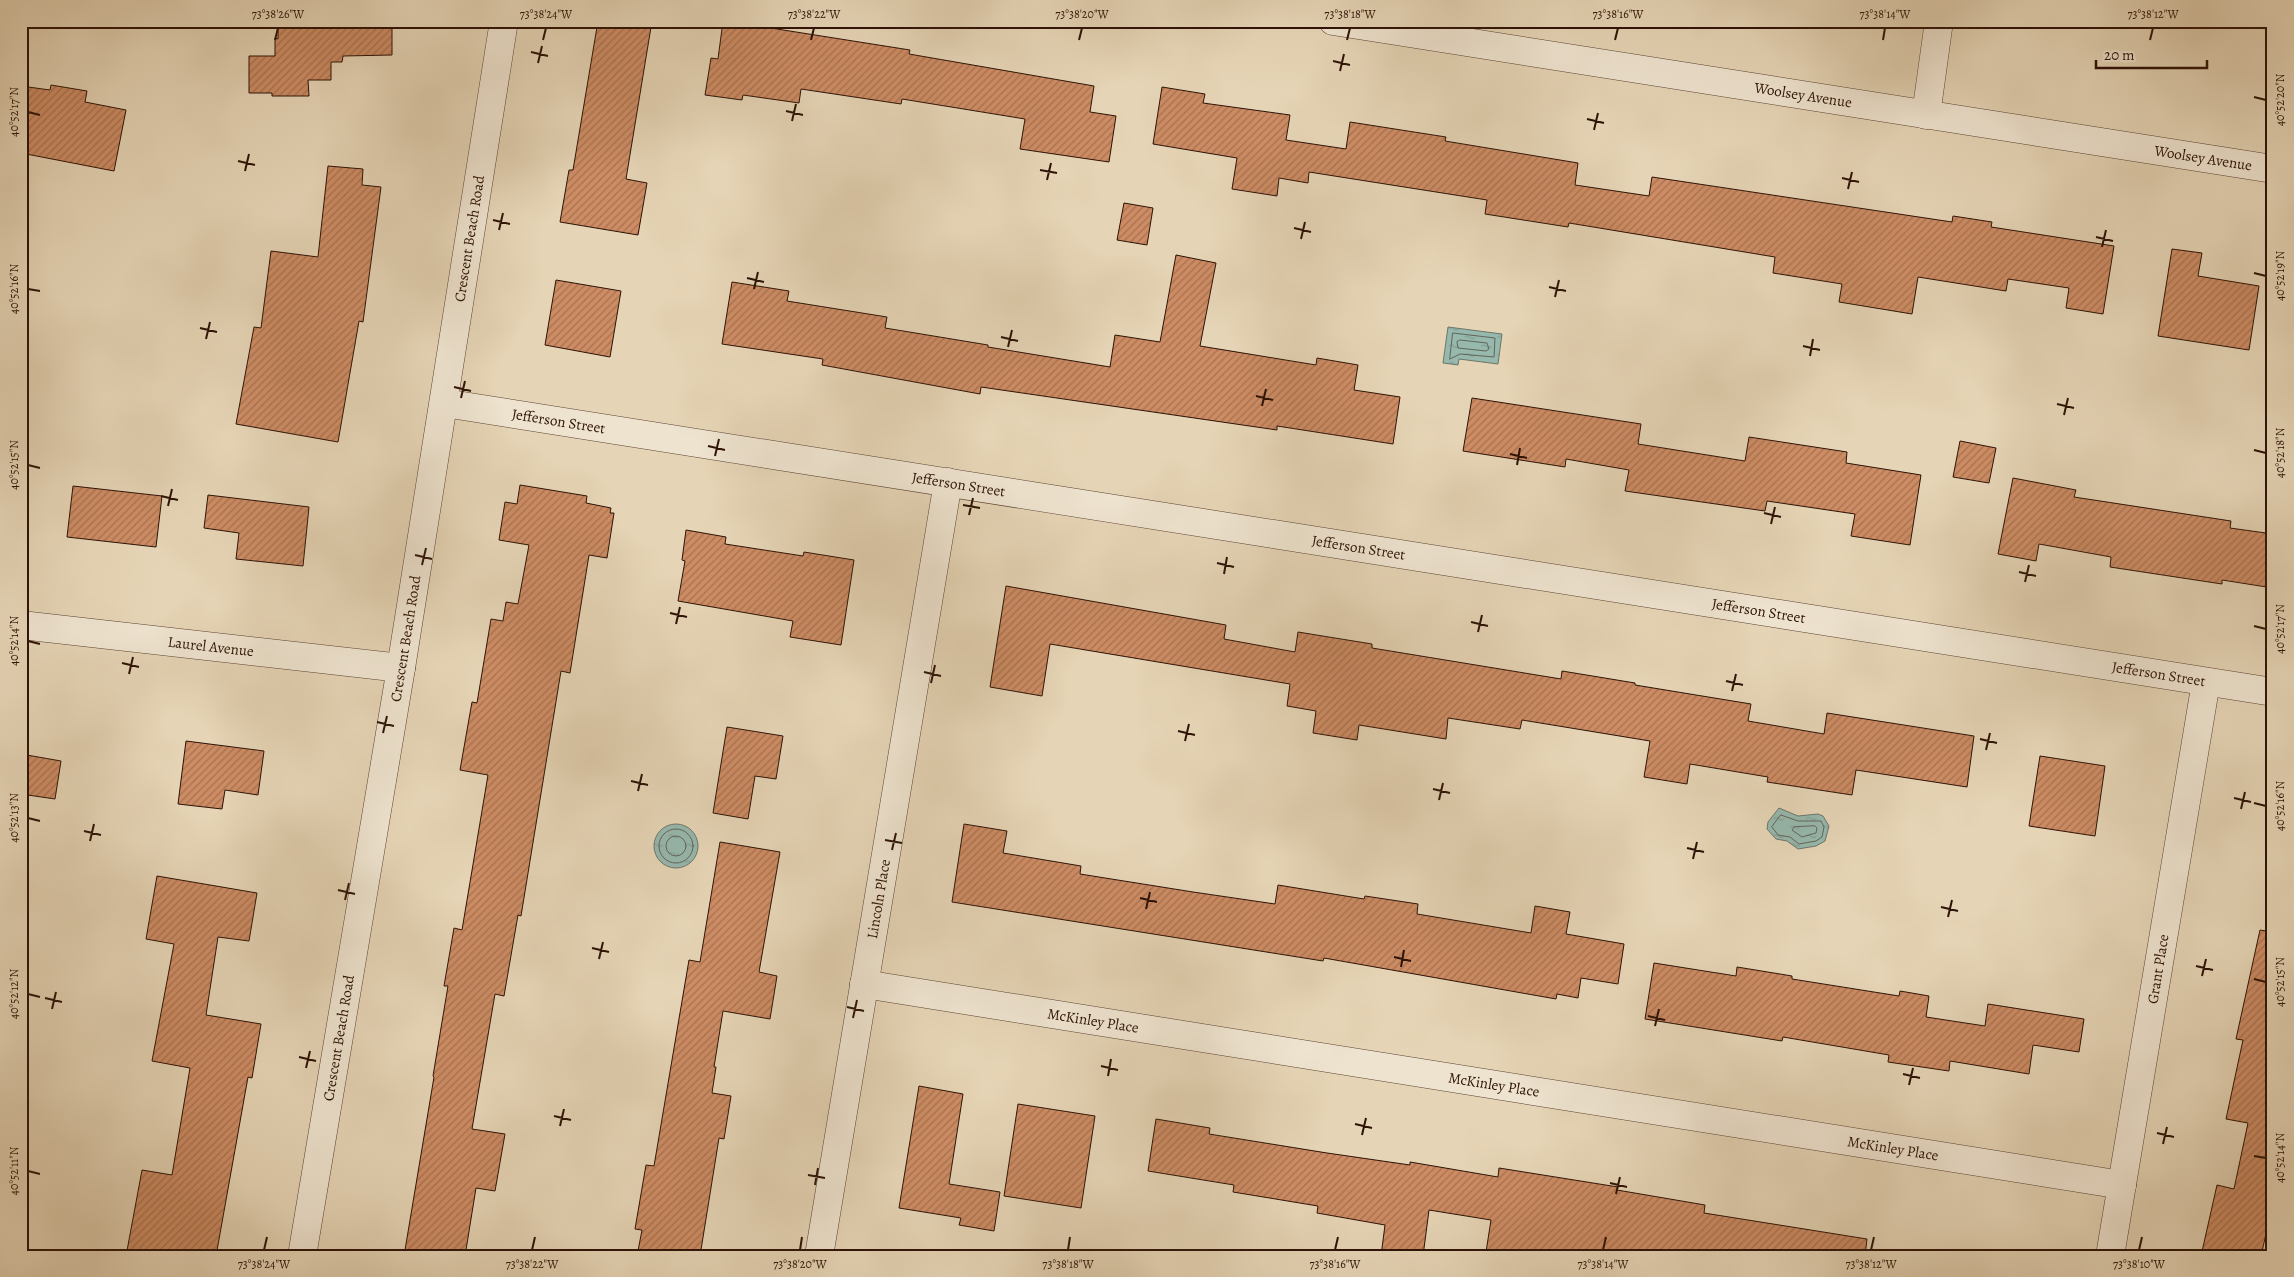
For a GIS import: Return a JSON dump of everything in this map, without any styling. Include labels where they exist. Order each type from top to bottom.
[{"type":"street","name":"Crescent Beach Road","points":[[302,1256],[401,668],[504,21]]},
{"type":"street","name":"Woolsey Avenue","points":[[1333,21],[2273,169]]},
{"type":"street","points":[[1926,115],[1938,21]]},
{"type":"street","name":"Jefferson Street","points":[[444,403],[2273,692]]},
{"type":"street","name":"Lincoln Place","points":[[818,1256],[948,482]]},
{"type":"street","name":"Laurel Avenue","points":[[21,625],[401,668]]},
{"type":"street","name":"Grant Place","points":[[2110,1256],[2206,682]]},
{"type":"street","name":"McKinley Place","points":[[864,984],[2122,1184]]},
{"type":"water","points":[[1448,327],[1502,334],[1498,364],[1459,359],[1458,365],[1443,363]]},
{"type":"water","points":[[1779,808],[1798,816],[1818,814],[1823,816],[1829,826],[1825,841],[1816,846],[1798,849],[1787,841],[1776,839],[1767,829],[1768,822]]},
{"type":"water","points":[[676,824],[688,828],[694,834],[698,846],[694,858],[688,864],[676,868],[664,864],[658,858],[654,846],[658,834],[664,828]]},
{"type":"building","points":[[278,21],[392,21],[392,55],[343,56],[342,62],[331,62],[331,80],[308,80],[309,96],[272,96],[272,93],[249,93],[249,56],[275,56],[275,38],[278,39]]},
{"type":"building","points":[[598,21],[652,21],[626,179],[647,183],[638,235],[560,222],[569,170],[573,170]]},
{"type":"building","points":[[723,21],[759,21],[758,26],[910,50],[909,54],[1094,86],[1090,112],[1116,116],[1109,162],[1020,149],[1025,119],[902,99],[901,104],[801,89],[799,103],[743,95],[742,100],[705,95],[711,58],[718,59]]},
{"type":"building","points":[[51,85],[87,91],[85,102],[126,110],[114,171],[21,153],[21,86],[50,90]]},
{"type":"building","points":[[1162,87],[1205,94],[1203,103],[1290,115],[1286,140],[1346,149],[1350,122],[1446,137],[1445,141],[1578,163],[1575,185],[1649,196],[1652,177],[1952,222],[1953,216],[1992,222],[1991,227],[2114,246],[2103,314],[2066,308],[2069,288],[2008,279],[2006,291],[1918,277],[1912,314],[1839,302],[1842,284],[1773,273],[1775,257],[1569,223],[1568,227],[1485,214],[1487,200],[1309,172],[1308,183],[1279,178],[1277,196],[1232,189],[1237,158],[1153,144]]},
{"type":"building","points":[[328,166],[363,169],[362,185],[381,187],[363,322],[359,321],[338,442],[236,424],[254,327],[261,328],[271,251],[318,257]]},
{"type":"building","points":[[1124,203],[1153,208],[1147,245],[1117,240]]},
{"type":"building","points":[[2172,249],[2202,253],[2198,276],[2259,286],[2249,350],[2158,336]]},
{"type":"building","points":[[1176,255],[1216,263],[1200,346],[1316,365],[1317,358],[1358,365],[1354,390],[1400,397],[1393,444],[1277,426],[1277,430],[981,387],[980,394],[822,365],[823,359],[722,344],[732,282],[789,291],[787,301],[887,317],[885,328],[1110,367],[1115,335],[1160,342]]},
{"type":"building","points":[[556,280],[621,291],[610,357],[545,345]]},
{"type":"building","points":[[1472,398],[1641,424],[1638,444],[1745,461],[1749,437],[1847,452],[1846,463],[1921,475],[1910,545],[1851,536],[1855,514],[1767,501],[1765,511],[1625,491],[1629,470],[1566,459],[1565,467],[1463,451]]},
{"type":"building","points":[[1960,441],[1996,448],[1989,483],[1953,477]]},
{"type":"building","points":[[2013,478],[2076,490],[2074,497],[2231,521],[2230,528],[2273,534],[2273,588],[2222,580],[2222,584],[2110,567],[2111,557],[2039,544],[2036,561],[1998,554]]},
{"type":"building","points":[[520,485],[587,496],[586,503],[611,508],[610,513],[614,513],[607,558],[589,555],[570,673],[561,671],[521,916],[518,915],[504,996],[495,994],[472,1129],[505,1134],[495,1191],[476,1188],[465,1256],[404,1256],[448,986],[444,986],[454,928],[462,930],[488,775],[460,770],[472,702],[477,703],[491,619],[503,621],[506,602],[518,604],[529,545],[499,540],[505,502],[517,504]]},
{"type":"building","points":[[73,486],[162,496],[156,547],[67,537]]},
{"type":"building","points":[[208,495],[309,507],[303,566],[236,559],[239,533],[204,528]]},
{"type":"building","points":[[686,530],[726,537],[725,544],[803,556],[804,552],[854,560],[841,645],[790,637],[793,621],[678,601],[685,561],[682,560]]},
{"type":"building","points":[[1006,586],[1226,625],[1224,639],[1295,652],[1298,632],[1372,644],[1372,648],[1561,679],[1562,671],[1635,683],[1635,685],[1751,704],[1748,721],[1824,734],[1827,713],[1974,736],[1967,787],[1856,770],[1852,795],[1767,782],[1768,777],[1690,764],[1687,784],[1644,777],[1650,741],[1522,720],[1520,729],[1448,718],[1446,739],[1359,725],[1357,740],[1313,733],[1316,711],[1287,706],[1290,684],[1050,644],[1042,696],[990,687]]},
{"type":"building","points":[[727,727],[783,736],[776,779],[755,776],[748,819],[713,813]]},
{"type":"building","points":[[186,741],[264,751],[258,795],[225,790],[222,809],[178,804]]},
{"type":"building","points":[[21,754],[61,761],[55,799],[21,794]]},
{"type":"building","points":[[2040,756],[2105,766],[2095,836],[2029,826]]},
{"type":"building","points":[[964,824],[1007,831],[1003,853],[1081,866],[1080,874],[1275,904],[1278,885],[1364,899],[1365,896],[1418,904],[1417,914],[1531,933],[1535,906],[1570,912],[1566,934],[1624,944],[1618,984],[1581,978],[1578,998],[1557,994],[1556,999],[1324,958],[1323,961],[952,902]]},
{"type":"building","points":[[720,842],[780,852],[759,972],[777,976],[770,1019],[723,1011],[712,1093],[731,1096],[724,1139],[719,1138],[700,1256],[637,1256],[642,1230],[635,1229],[646,1165],[654,1166],[689,960],[700,962]]},
{"type":"building","points":[[157,876],[257,893],[249,941],[218,937],[206,1015],[261,1024],[252,1078],[248,1077],[216,1256],[126,1256],[142,1170],[172,1175],[190,1068],[152,1061],[174,944],[146,939]]},
{"type":"building","points":[[2260,930],[2273,932],[2273,1203],[2261,1256],[2201,1256],[2217,1185],[2234,1189],[2248,1123],[2226,1119],[2243,1040],[2236,1039]]},
{"type":"building","points":[[1654,963],[1736,976],[1737,967],[1792,976],[1792,979],[1899,996],[1900,991],[1929,996],[1926,1017],[1985,1026],[1988,1004],[2084,1019],[2079,1052],[2033,1045],[2029,1074],[1950,1061],[1949,1071],[1888,1062],[1889,1055],[1783,1037],[1782,1041],[1645,1019]]},
{"type":"building","points":[[919,1086],[963,1094],[949,1184],[1000,1192],[994,1231],[959,1225],[961,1218],[899,1208]]},
{"type":"building","points":[[1018,1104],[1095,1116],[1081,1208],[1004,1196]]},
{"type":"building","points":[[1156,1119],[1210,1128],[1209,1134],[1327,1153],[1410,1165],[1410,1162],[1498,1177],[1499,1168],[1618,1187],[1617,1190],[1705,1205],[1704,1213],[1867,1239],[1865,1256],[1511,1256],[1486,1252],[1491,1220],[1429,1210],[1423,1256],[1381,1256],[1385,1225],[1317,1213],[1318,1206],[1233,1192],[1234,1185],[1148,1171]]}]
